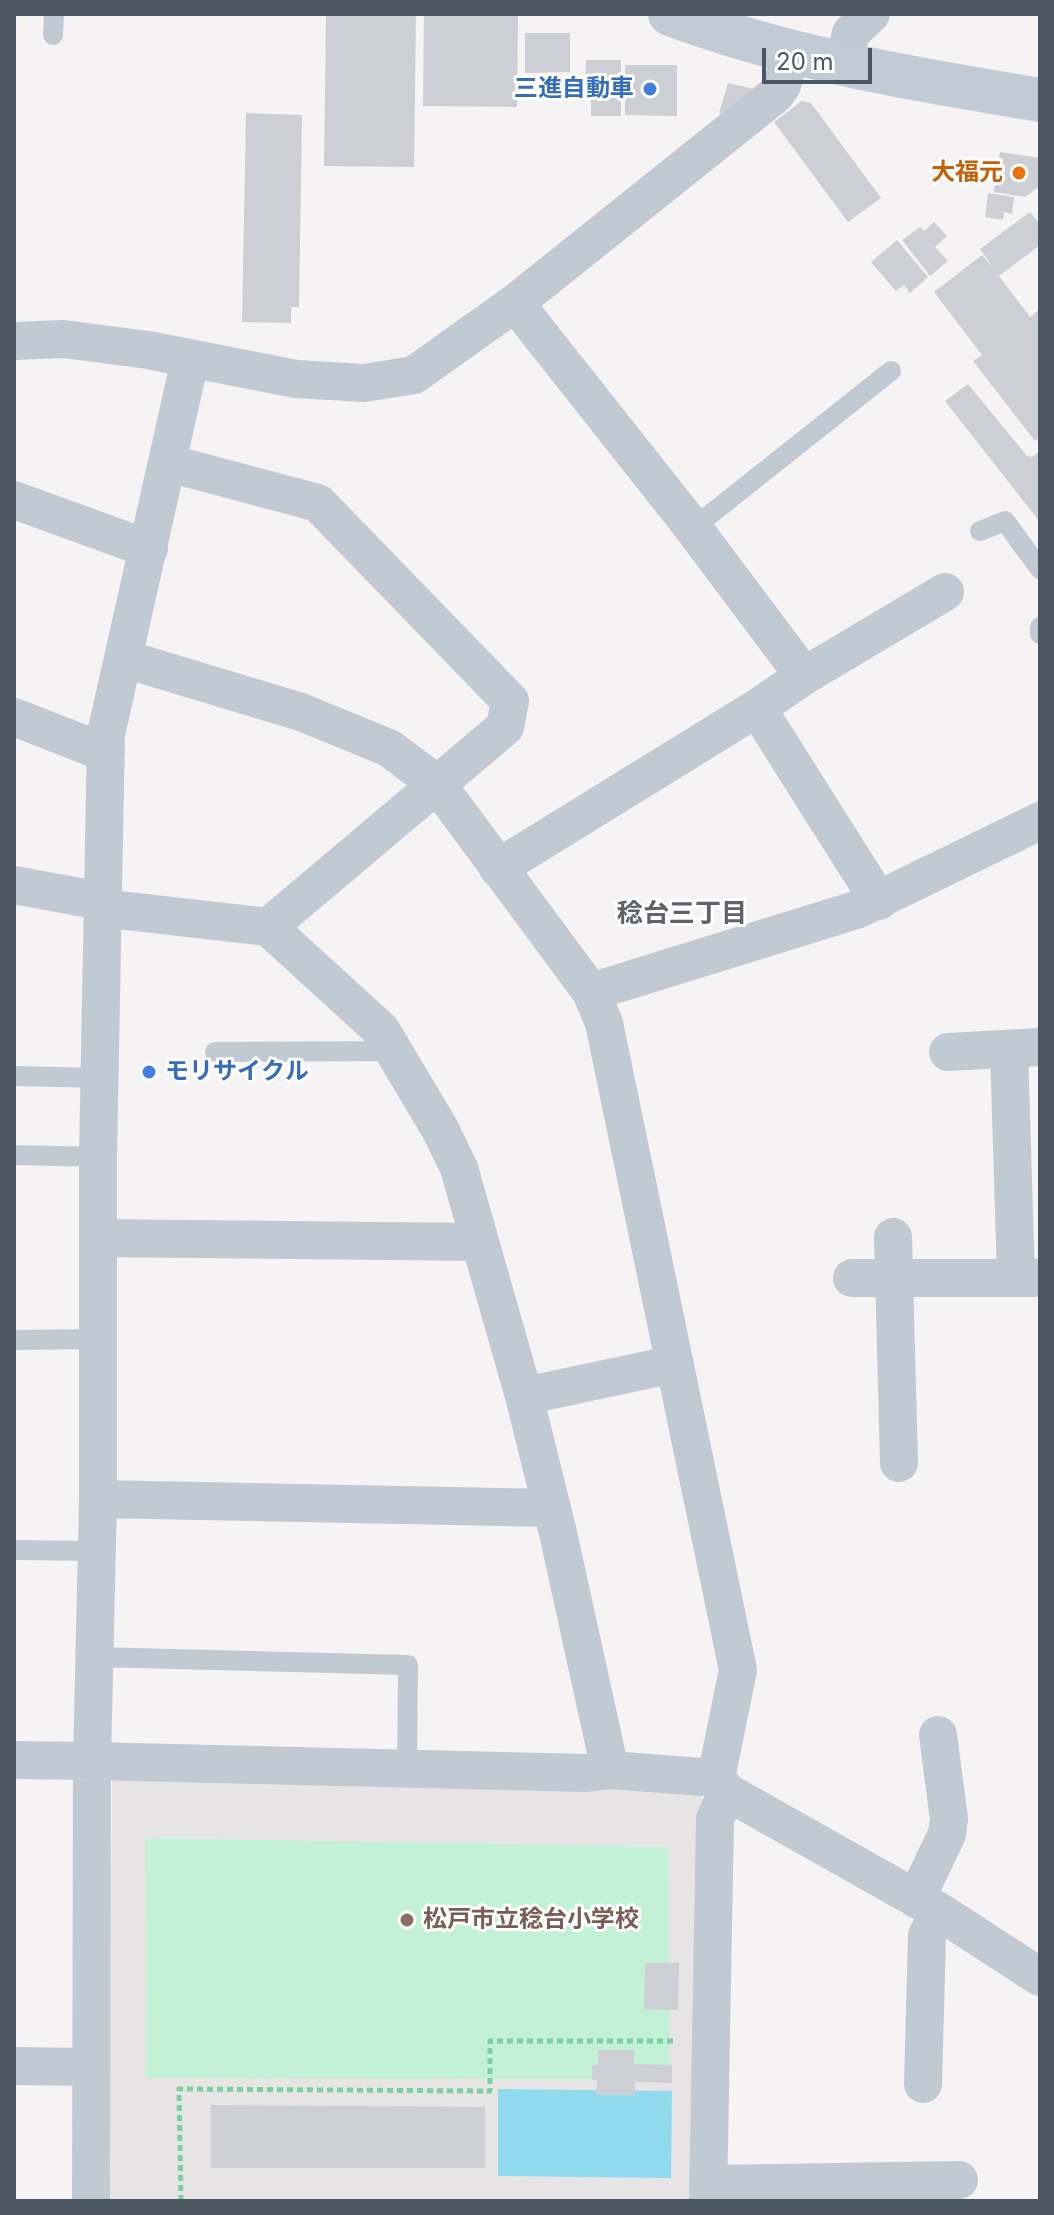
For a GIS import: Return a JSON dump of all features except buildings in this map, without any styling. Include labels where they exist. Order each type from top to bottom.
[{"type":"street","points":[[670,14],[726,35],[791,53],[1040,100]]},
{"type":"street","points":[[843,65],[851,33],[871,14]]},
{"type":"street","points":[[14,341],[64,339],[148,350],[296,379],[364,383],[414,375],[515,303],[775,95],[782,85],[791,53]]},
{"type":"street","points":[[515,303],[693,528],[804,676]]},
{"type":"street","points":[[91,2201],[92,1761],[100,1339],[98,1157],[106,734],[190,360]]},
{"type":"street","points":[[168,463],[318,503],[510,701],[505,727],[268,927]]},
{"type":"street","points":[[14,500],[149,549]]},
{"type":"street","points":[[498,868],[804,676],[945,592]]},
{"type":"street","points":[[125,659],[301,712],[389,748],[437,784],[591,992],[604,1023],[738,1670],[715,1819],[709,2193],[959,2180]]},
{"type":"street","points":[[757,708],[879,901]]},
{"type":"street","points":[[14,717],[106,753]]},
{"type":"street","points":[[591,992],[879,901],[1040,821]]},
{"type":"street","points":[[14,885],[101,904],[268,927],[381,1030],[440,1129],[459,1168],[524,1396],[610,1770]]},
{"type":"street","points":[[852,1278],[1028,1277],[1025,1048],[948,1052]]},
{"type":"street","points":[[893,1237],[899,1463]]},
{"type":"street","points":[[100,1238],[479,1242]]},
{"type":"street","points":[[524,1396],[675,1364]]},
{"type":"street","points":[[98,1499],[552,1508]]},
{"type":"street","points":[[923,2084],[928,1906],[949,1819],[938,1735]]},
{"type":"street","points":[[14,1760],[586,1773],[610,1770],[722,1785],[928,1906],[1040,1977]]},
{"type":"street","points":[[14,2066],[90,2067]]},
{"type":"lane","points":[[53,35],[54,14]]},
{"type":"lane","points":[[693,528],[891,371]]},
{"type":"lane","points":[[980,531],[1005,521],[1040,569]]},
{"type":"lane","points":[[1040,627],[1040,634]]},
{"type":"lane","points":[[215,1052],[395,1051]]},
{"type":"lane","points":[[14,1076],[100,1078]]},
{"type":"lane","points":[[14,1155],[98,1157]]},
{"type":"lane","points":[[14,1340],[100,1339]]},
{"type":"lane","points":[[14,1550],[97,1551]]},
{"type":"lane","points":[[96,1657],[408,1665],[407,1769]]},
{"type":"path","points":[[181,2201],[179,2089],[490,2091],[490,2041],[678,2041]]},
{"type":"shaded area","name":"松戸市立稔台小学校","points":[[112,1775],[693,1790],[703,1799],[701,2201],[109,2201]]},
{"type":"green space","points":[[145,1838],[668,1847],[670,2079],[146,2078]]},
{"type":"water","points":[[498,2089],[672,2091],[671,2178],[498,2176]]},
{"type":"place","name":"三進自動車","points":[[650,89]]},
{"type":"place","name":"大福元","points":[[1019,173]]},
{"type":"place","name":"モリサイクル","points":[[149,1072]]},
{"type":"place","name":"松戸市立稔台小学校","points":[[407,1920]]},
{"type":"district","name":"稔台三丁目","points":[[682,914]]}]
